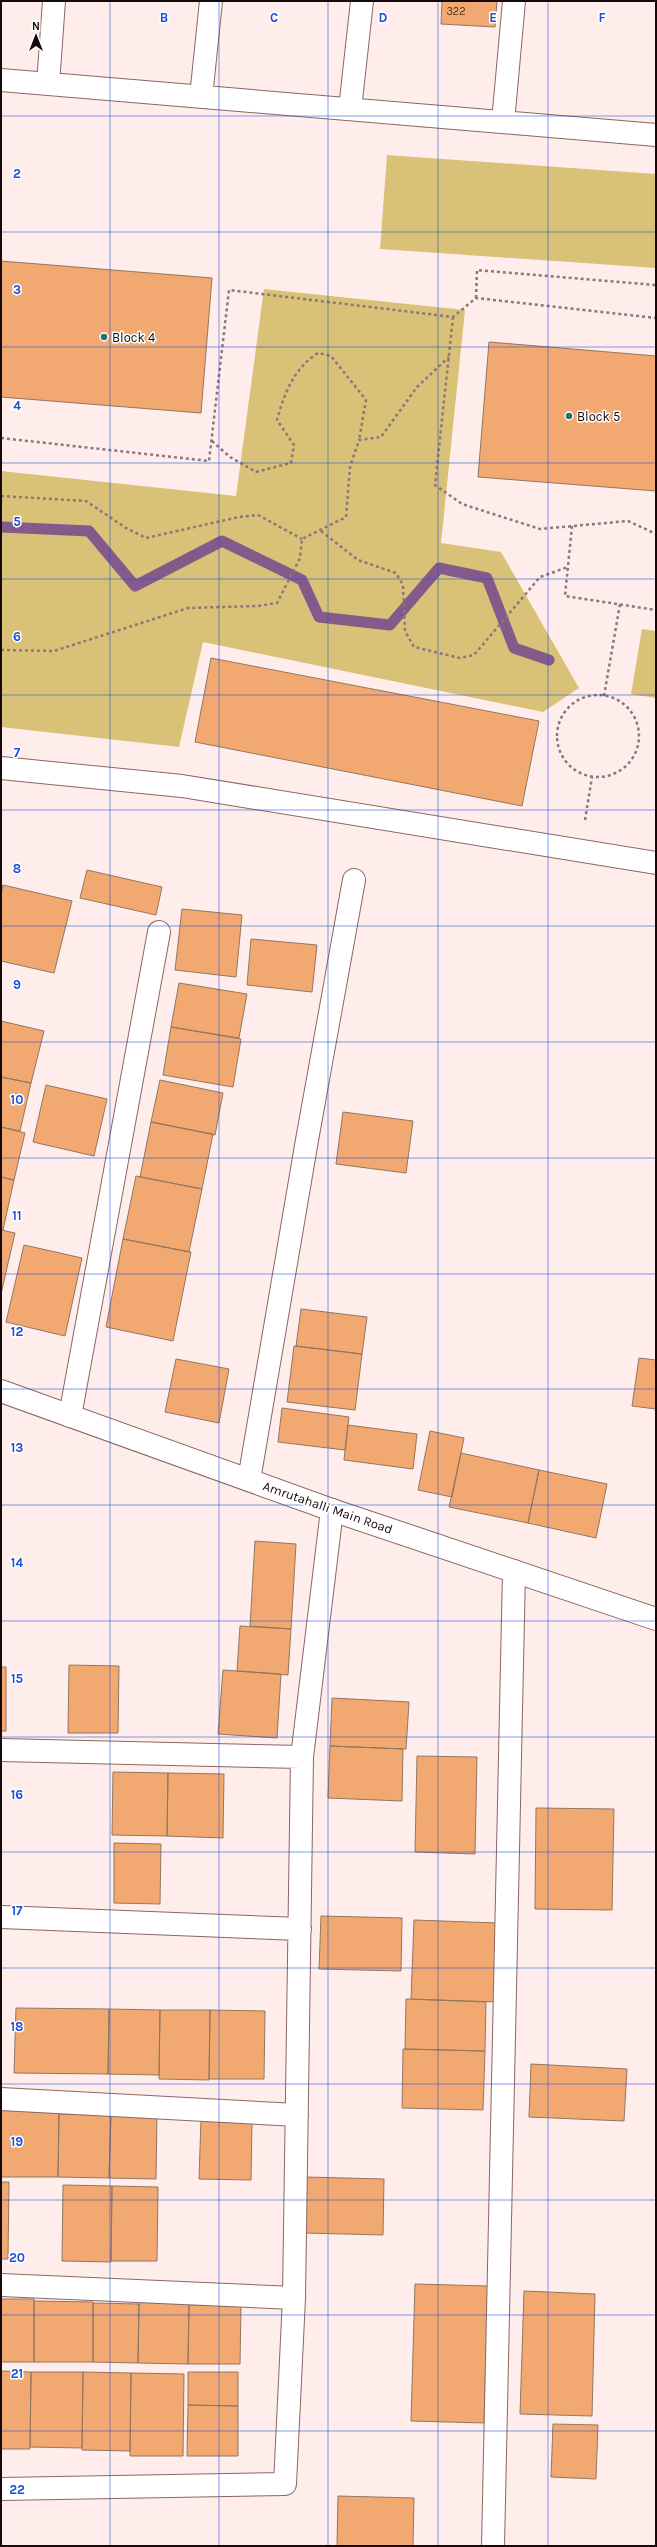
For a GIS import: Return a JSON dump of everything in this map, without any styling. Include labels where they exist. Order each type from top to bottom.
[{"type":"street","points":[[48,84],[54,1]]},
{"type":"street","points":[[201,97],[211,1]]},
{"type":"street","points":[[350,109],[362,1]]},
{"type":"street","points":[[503,122],[514,1]]},
{"type":"street","points":[[1,80],[656,136]]},
{"type":"street","points":[[1,768],[182,786],[656,863]]},
{"type":"street","points":[[249,1480],[307,1140],[354,880]]},
{"type":"street","points":[[70,1416],[159,932]]},
{"type":"street","name":"Amrutahalli Main Road","points":[[1,1391],[332,1510],[656,1619]]},
{"type":"street","points":[[1,2489],[285,2484],[294,2298],[302,1757],[332,1510]]},
{"type":"street","points":[[493,2546],[514,1571]]},
{"type":"street","points":[[1,1750],[302,1757]]},
{"type":"street","points":[[1,1917],[300,1930]]},
{"type":"street","points":[[1,2100],[297,2115]]},
{"type":"street","points":[[1,2285],[294,2298]]},
{"type":"path","points":[[476,298],[477,270],[656,285]]},
{"type":"path","points":[[1,438],[209,461],[229,290],[453,317]]},
{"type":"path","points":[[656,318],[476,298],[453,317],[435,485],[462,504],[540,529],[628,521],[656,534]]},
{"type":"path","points":[[212,441],[230,457],[256,472],[291,463],[294,445],[277,420],[283,397],[304,362],[318,353],[331,356],[366,400],[359,440],[350,467],[346,517],[321,531],[302,539]]},
{"type":"path","points":[[359,440],[381,437],[417,387],[449,357]]},
{"type":"path","points":[[1,496],[86,501],[126,528],[146,538],[239,517],[258,515],[302,539]]},
{"type":"path","points":[[572,526],[565,596],[656,610]]},
{"type":"path","points":[[321,531],[358,560],[396,573],[403,585],[405,631],[414,647],[460,658],[474,655],[540,577],[568,567]]},
{"type":"path","points":[[1,650],[54,651],[188,608],[258,606],[277,603],[300,558],[302,539]]},
{"type":"path","points":[[604,696],[620,604]]},
{"type":"path","points":[[590,696],[604,696],[617,700],[629,709],[637,721],[640,736],[637,750],[630,762],[619,772],[606,777],[592,777],[578,772],[567,762],[559,749],[558,736],[560,722],[567,711],[577,701],[590,696]]},
{"type":"path","points":[[580,850],[592,777]]},
{"type":"shaded area","points":[[387,155],[656,174],[656,268],[380,249]]},
{"type":"shaded area","points":[[264,289],[465,310],[441,543],[501,552],[579,688],[543,712],[203,642],[179,747],[1,727],[1,471],[236,496]]},
{"type":"shaded area","points":[[642,629],[656,631],[656,698],[631,694]]},
{"type":"building","points":[[442,1],[497,1],[495,27],[441,24]]},
{"type":"building","name":"Block 4","points":[[1,261],[212,278],[201,413],[1,397]]},
{"type":"building","name":"Block 5","points":[[489,342],[656,356],[656,491],[478,477]]},
{"type":"building","points":[[211,658],[539,721],[522,806],[195,742]]},
{"type":"building","points":[[87,870],[162,887],[156,915],[80,898]]},
{"type":"building","points":[[3,885],[72,901],[54,973],[1,961],[1,895]]},
{"type":"building","points":[[182,909],[242,915],[236,977],[175,970]]},
{"type":"building","points":[[251,939],[317,945],[312,992],[247,985]]},
{"type":"building","points":[[179,983],[247,994],[239,1038],[171,1027]]},
{"type":"building","points":[[1,1021],[44,1031],[31,1083],[1,1077]]},
{"type":"building","points":[[171,1027],[241,1039],[233,1087],[163,1075]]},
{"type":"building","points":[[1,1077],[31,1083],[20,1131],[1,1127]]},
{"type":"building","points":[[160,1080],[223,1093],[215,1135],[151,1122]]},
{"type":"building","points":[[46,1085],[107,1099],[94,1156],[33,1142]]},
{"type":"building","points":[[343,1112],[413,1121],[406,1173],[336,1164]]},
{"type":"building","points":[[151,1122],[213,1134],[202,1189],[140,1177]]},
{"type":"building","points":[[1,1127],[25,1133],[14,1180],[1,1177]]},
{"type":"building","points":[[136,1176],[202,1189],[189,1252],[123,1239]]},
{"type":"building","points":[[1,1177],[14,1180],[3,1230],[1,1230]]},
{"type":"building","points":[[1,1230],[15,1233],[1,1294]]},
{"type":"building","points":[[123,1239],[191,1252],[173,1341],[106,1327]]},
{"type":"building","points":[[24,1245],[82,1258],[65,1336],[6,1322]]},
{"type":"building","points":[[301,1309],[367,1317],[362,1354],[296,1346]]},
{"type":"building","points":[[294,1346],[362,1354],[355,1410],[287,1402]]},
{"type":"building","points":[[639,1358],[656,1360],[656,1409],[632,1406]]},
{"type":"building","points":[[176,1359],[229,1369],[219,1423],[165,1412]]},
{"type":"building","points":[[282,1408],[349,1417],[345,1450],[278,1442]]},
{"type":"building","points":[[348,1425],[417,1434],[413,1469],[344,1460]]},
{"type":"building","points":[[430,1431],[464,1438],[452,1497],[418,1490]]},
{"type":"building","points":[[461,1453],[539,1470],[528,1523],[449,1507]]},
{"type":"building","points":[[539,1470],[607,1484],[596,1538],[528,1523]]},
{"type":"building","points":[[255,1541],[296,1544],[291,1629],[250,1626]]},
{"type":"building","points":[[240,1626],[291,1629],[288,1675],[237,1671]]},
{"type":"building","points":[[69,1665],[119,1666],[118,1733],[68,1733]]},
{"type":"building","points":[[1,1667],[6,1667],[6,1731],[1,1731]]},
{"type":"building","points":[[223,1670],[281,1674],[277,1738],[218,1734]]},
{"type":"building","points":[[332,1698],[409,1702],[406,1749],[330,1746]]},
{"type":"building","points":[[330,1746],[403,1749],[402,1801],[328,1798]]},
{"type":"building","points":[[417,1756],[477,1757],[475,1854],[415,1852]]},
{"type":"building","points":[[113,1772],[168,1773],[167,1836],[112,1835]]},
{"type":"building","points":[[168,1773],[224,1774],[223,1838],[167,1836]]},
{"type":"building","points":[[536,1808],[614,1809],[612,1910],[535,1909]]},
{"type":"building","points":[[114,1843],[161,1844],[160,1904],[114,1903]]},
{"type":"building","points":[[321,1916],[402,1918],[401,1971],[319,1969]]},
{"type":"building","points":[[414,1920],[498,1923],[497,2002],[411,1999]]},
{"type":"building","points":[[406,1999],[486,2002],[485,2051],[405,2049]]},
{"type":"building","points":[[16,2008],[109,2009],[108,2074],[14,2073]]},
{"type":"building","points":[[109,2009],[160,2010],[159,2075],[108,2074]]},
{"type":"building","points":[[160,2010],[210,2010],[209,2080],[159,2079]]},
{"type":"building","points":[[210,2010],[265,2011],[264,2079],[209,2079]]},
{"type":"building","points":[[403,2049],[485,2051],[483,2110],[402,2108]]},
{"type":"building","points":[[531,2064],[627,2069],[624,2121],[529,2117]]},
{"type":"building","points":[[1,2110],[59,2110],[58,2177],[1,2177]]},
{"type":"building","points":[[111,2113],[157,2113],[156,2179],[109,2178]]},
{"type":"building","points":[[59,2114],[111,2115],[109,2178],[58,2177]]},
{"type":"building","points":[[201,2119],[252,2120],[251,2180],[199,2179]]},
{"type":"building","points":[[306,2177],[384,2179],[383,2235],[305,2233]]},
{"type":"building","points":[[1,2182],[9,2182],[8,2259],[1,2259]]},
{"type":"building","points":[[63,2185],[112,2186],[111,2262],[62,2261]]},
{"type":"building","points":[[112,2186],[158,2187],[157,2261],[111,2261]]},
{"type":"building","points":[[415,2284],[488,2286],[484,2423],[411,2421]]},
{"type":"building","points":[[524,2291],[595,2294],[592,2416],[520,2414]]},
{"type":"building","points":[[1,2299],[34,2299],[34,2362],[1,2362]]},
{"type":"building","points":[[34,2301],[93,2302],[93,2362],[34,2362]]},
{"type":"building","points":[[139,2302],[189,2303],[188,2364],[138,2363]]},
{"type":"building","points":[[93,2303],[139,2304],[138,2363],[93,2362]]},
{"type":"building","points":[[189,2305],[241,2305],[240,2364],[188,2364]]},
{"type":"building","points":[[1,2371],[31,2372],[30,2449],[1,2449]]},
{"type":"building","points":[[31,2372],[83,2372],[82,2448],[30,2447]]},
{"type":"building","points":[[83,2372],[131,2373],[130,2451],[82,2450]]},
{"type":"building","points":[[188,2372],[238,2372],[238,2406],[188,2405]]},
{"type":"building","points":[[131,2373],[184,2374],[183,2456],[130,2456]]},
{"type":"building","points":[[188,2405],[238,2406],[238,2456],[187,2456]]},
{"type":"building","points":[[553,2424],[598,2425],[596,2479],[551,2477]]},
{"type":"building","points":[[338,2496],[414,2498],[413,2546],[337,2546]]},
{"type":"waterway","points":[[1,527],[89,531],[135,586],[222,541],[302,580],[319,617],[390,625],[439,568],[487,578],[514,648],[549,660]]},
{"type":"place","name":"Block 4","points":[[104,337]]},
{"type":"place","name":"Block 5","points":[[569,416]]}]
